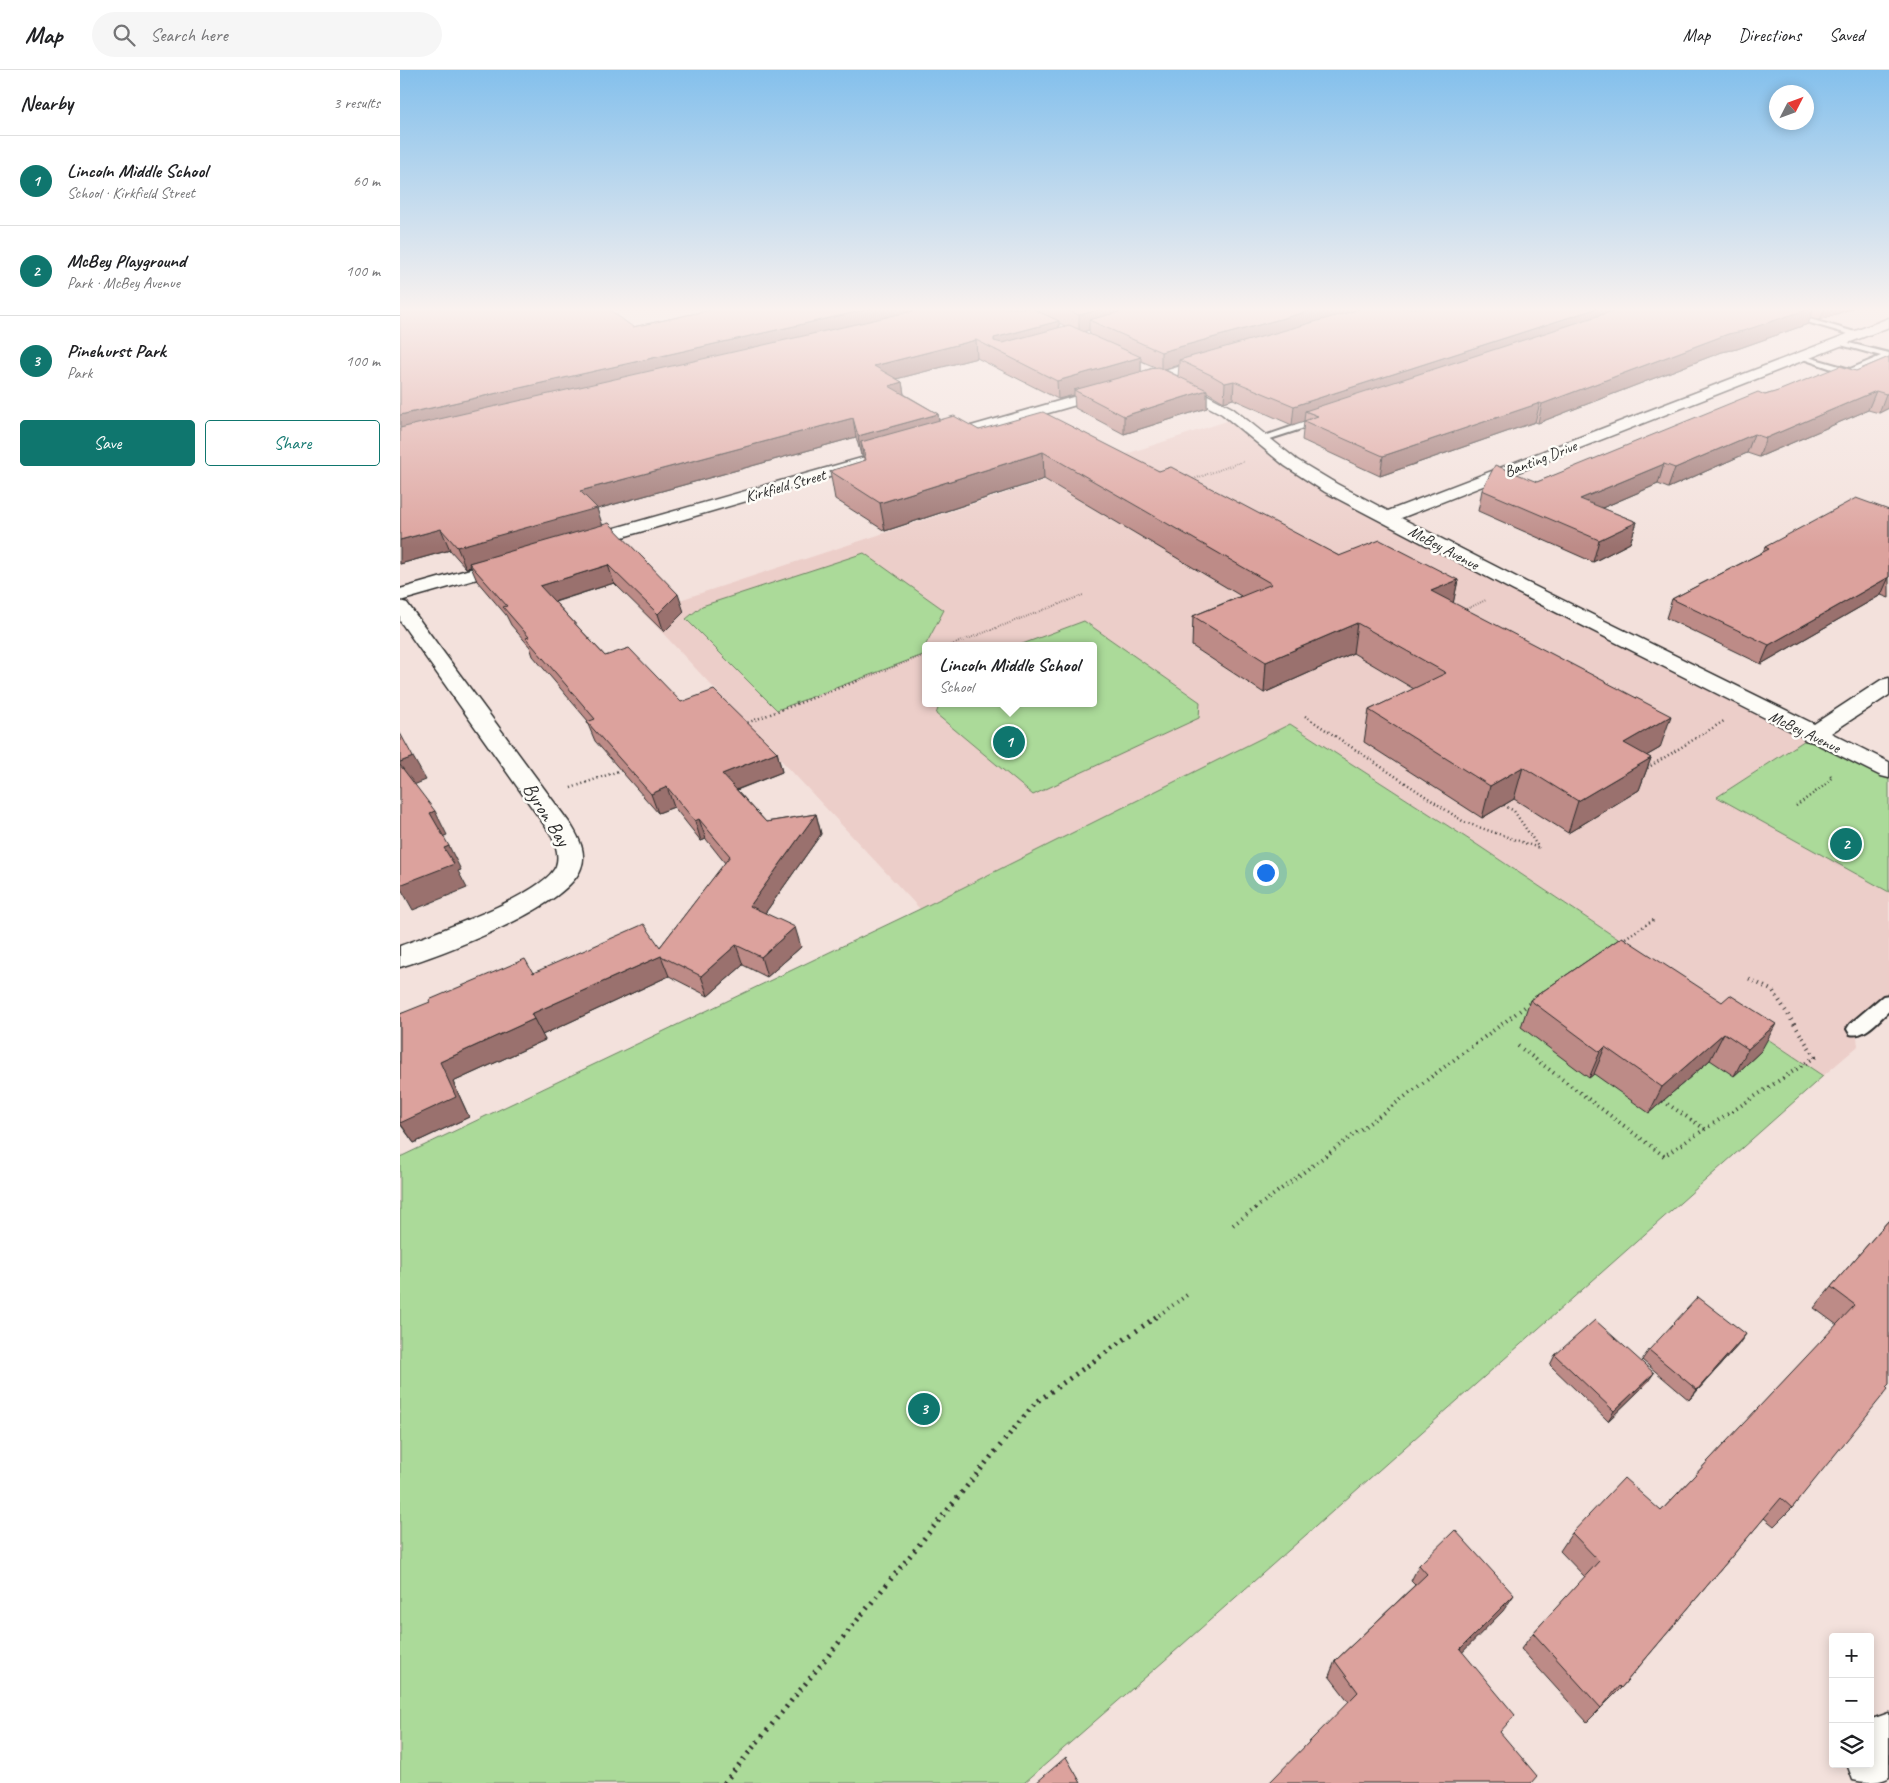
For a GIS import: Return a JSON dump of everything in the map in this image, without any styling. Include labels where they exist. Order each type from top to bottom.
[{"type":"street","points":[[924,445],[1122,388]]},
{"type":"street","name":"McBey Avenue","points":[[1182,388],[1217,405],[1291,463],[1316,480],[1519,586],[1889,772]]},
{"type":"street","name":"Banting Drive","points":[[1387,517],[1721,388]]},
{"type":"street","name":"Kirkfield Street","points":[[571,546],[876,458]]},
{"type":"street","points":[[400,595],[524,559]]},
{"type":"street","name":"Byron Bay","points":[[400,607],[540,800],[569,843],[571,853],[570,863],[566,872],[559,880],[523,906],[400,957]]},
{"type":"street","points":[[1813,735],[1889,685]]},
{"type":"street","points":[[1874,1758],[1889,1736]]},
{"type":"street","points":[[1857,1783],[1867,1768]]},
{"type":"lane","points":[[1261,439],[1328,418]]},
{"type":"lane","points":[[1856,1028],[1889,1001]]},
{"type":"path","points":[[1188,481],[1248,460]]},
{"type":"path","points":[[1458,612],[1519,586]]},
{"type":"path","points":[[960,642],[1083,595]]},
{"type":"path","points":[[737,726],[922,656]]},
{"type":"path","points":[[1306,716],[1464,822],[1539,848],[1514,812],[1504,805]]},
{"type":"path","points":[[1638,774],[1729,718]]},
{"type":"path","points":[[540,800],[630,766]]},
{"type":"path","points":[[1796,806],[1832,777],[1826,771]]},
{"type":"path","points":[[1621,941],[1655,919]]},
{"type":"path","points":[[1518,1046],[1664,1156],[1815,1058],[1774,991],[1746,977]]},
{"type":"path","points":[[1233,1225],[1536,999]]},
{"type":"path","points":[[1663,1101],[1705,1129]]},
{"type":"path","points":[[724,1783],[1035,1403],[1187,1295]]},
{"type":"shaded area","points":[[1236,418],[1291,463],[1813,735],[1717,797],[1889,892],[1889,996],[1856,1028],[1858,1046],[1823,1076],[1476,844],[1290,724],[920,909],[643,612]]},
{"type":"green space","points":[[864,553],[944,610],[927,642],[922,642],[922,655],[777,710],[686,619],[702,606]]},
{"type":"green space","points":[[1084,621],[1200,702],[1199,718],[1033,795],[936,714],[939,707],[1097,707],[1097,642],[1028,642]]},
{"type":"green space","points":[[1290,724],[1476,844],[1823,1076],[1024,1783],[400,1783],[400,1157],[920,909]]},
{"type":"green space","points":[[1813,735],[1889,771],[1889,892],[1717,797]]},
{"type":"building","points":[[400,388],[520,388],[400,415]]},
{"type":"building","points":[[576,388],[892,388],[938,414],[858,436],[853,418],[580,491],[597,508],[457,547],[441,529],[400,540],[400,428]]},
{"type":"building","points":[[1082,388],[1203,388],[1207,390],[1124,416],[1074,390]]},
{"type":"building","points":[[1251,388],[1350,388],[1294,406]]},
{"type":"building","points":[[1376,388],[1585,388],[1542,404],[1540,403],[1383,456],[1304,421],[1318,416],[1305,411]]},
{"type":"building","points":[[1786,388],[1889,388],[1889,393],[1876,391],[1766,438],[1754,434],[1675,468],[1664,464],[1580,499],[1637,522],[1599,540],[1482,490],[1495,465],[1537,482],[1758,392],[1765,395]]},
{"type":"building","points":[[1043,412],[1159,471],[1171,467],[1339,556],[1380,540],[1458,580],[1431,591],[1671,716],[1624,743],[1651,758],[1578,801],[1523,767],[1490,786],[1369,710],[1446,673],[1357,623],[1266,662],[1193,616],[1272,584],[1043,452],[880,503],[830,471],[866,460],[861,442],[954,416],[979,430]]},
{"type":"building","points":[[1856,498],[1889,510],[1889,577],[1769,645],[1672,599],[1769,549],[1765,547]]},
{"type":"building","points":[[609,523],[678,594],[658,614],[608,565],[540,586],[605,656],[629,648],[681,702],[714,690],[777,752],[722,774],[766,822],[816,814],[750,906],[795,927],[761,957],[736,945],[701,976],[661,956],[531,1014],[534,1019],[440,1062],[456,1097],[400,1123],[400,1014],[525,959],[533,973],[644,924],[660,947],[730,856],[699,819],[695,821],[667,787],[651,794],[587,722],[595,719],[526,638],[529,637],[503,607],[507,606],[469,563]]},
{"type":"building","points":[[400,733],[413,757],[400,762]]},
{"type":"building","points":[[400,765],[435,811],[430,813],[449,846],[444,848],[454,864],[400,885]]},
{"type":"building","points":[[1622,937],[1722,1002],[1730,995],[1776,1024],[1748,1049],[1724,1033],[1662,1087],[1605,1047],[1600,1052],[1530,1000]]},
{"type":"building","points":[[1889,1220],[1889,1384],[1886,1387],[1888,1389],[1792,1508],[1781,1498],[1621,1688],[1619,1686],[1601,1708],[1533,1633],[1599,1561],[1572,1533],[1624,1478],[1661,1511],[1855,1305],[1831,1287]]},
{"type":"building","points":[[1698,1297],[1746,1334],[1697,1390],[1649,1350]]},
{"type":"building","points":[[1595,1320],[1654,1373],[1614,1411],[1555,1355]]},
{"type":"building","points":[[1455,1530],[1514,1595],[1460,1649],[1515,1715],[1500,1732],[1537,1776],[1531,1783],[1269,1783],[1358,1692],[1335,1661],[1427,1574],[1419,1565]]},
{"type":"building","points":[[1066,1757],[1081,1783],[1036,1783]]},
{"type":"place","name":"Lincoln Middle School","points":[[1009,742]]},
{"type":"place","name":"McBey Playground","points":[[1846,844]]},
{"type":"place","name":"Pinehurst Park","points":[[924,1409]]}]
